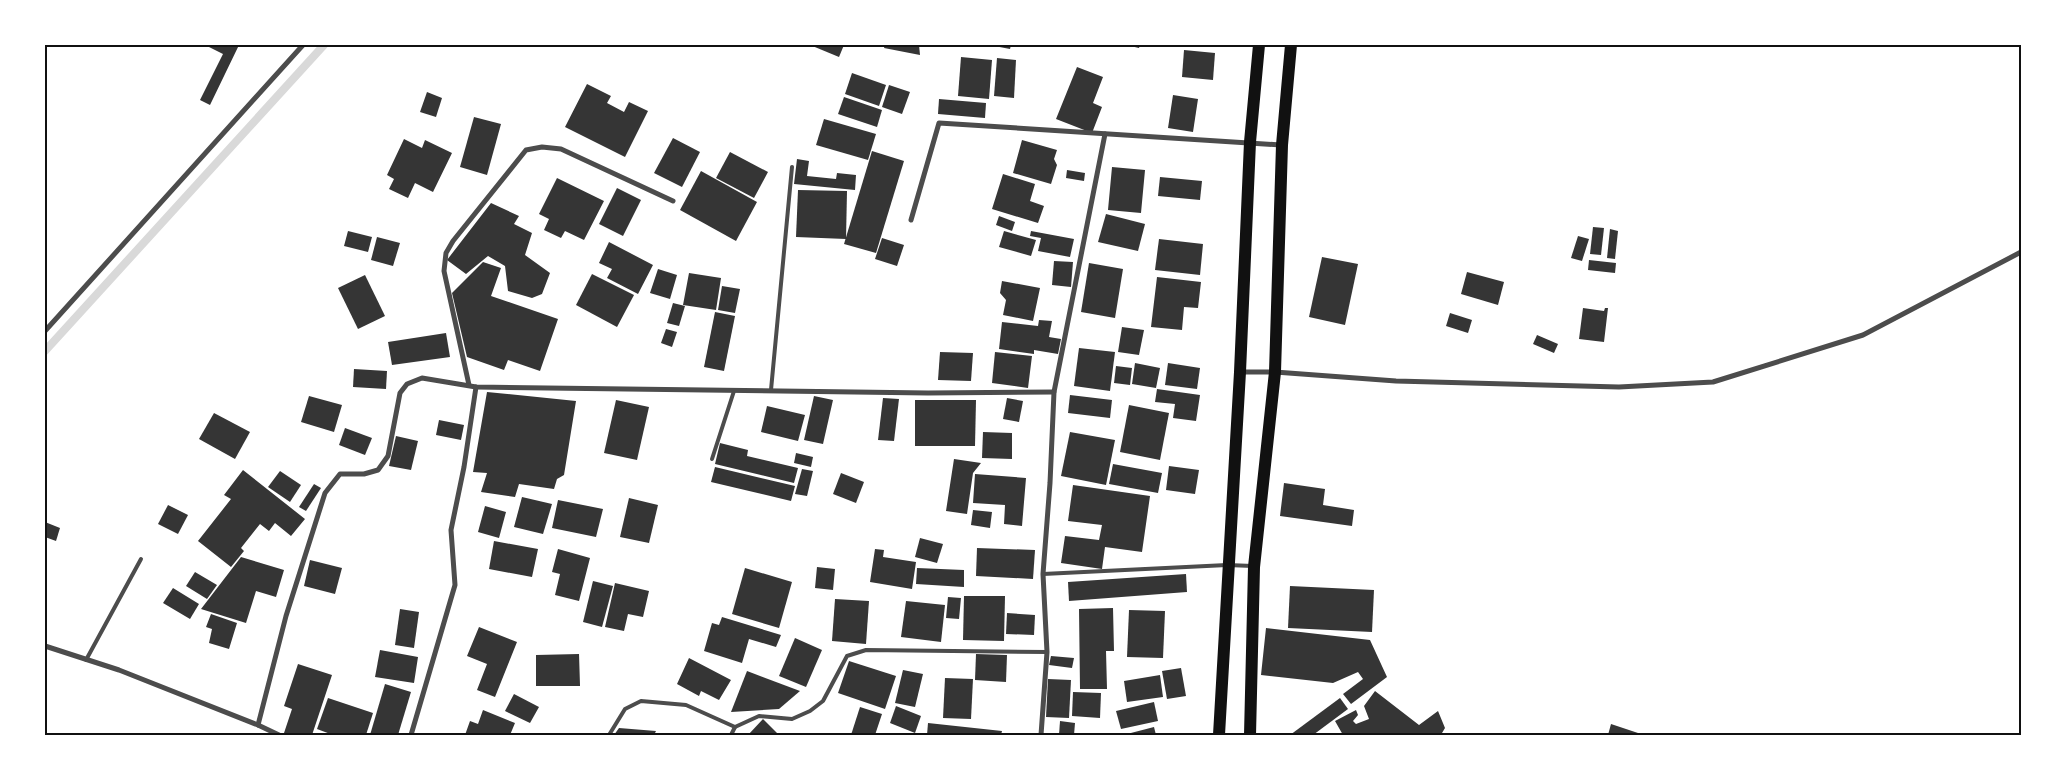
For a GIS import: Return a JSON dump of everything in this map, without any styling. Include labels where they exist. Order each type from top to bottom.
[{"type":"main road","points":[[1219,735],[1227,565],[1240,372],[1250,142],[1259,45]]},
{"type":"main road","points":[[1250,735],[1254,566],[1275,372],[1282,145],[1291,45]]},
{"type":"street","points":[[45,331],[303,45]]},
{"type":"street","points":[[911,220],[939,123],[1282,145]]},
{"type":"street","points":[[1041,735],[1047,652],[1043,574],[1054,392],[1105,134]]},
{"type":"street","points":[[469,385],[444,270],[446,252],[453,240],[526,150],[542,147],[562,149],[673,201]]},
{"type":"street","points":[[1240,372],[1275,372],[1396,381],[1619,387],[1713,382],[1863,335],[2021,252]]},
{"type":"street","points":[[258,725],[286,616],[325,493],[340,474],[364,474],[378,470],[388,456],[400,393],[407,384],[422,378],[476,387],[928,393],[1054,392]]},
{"type":"street","points":[[411,735],[455,585],[451,530],[464,467],[476,387]]},
{"type":"street","points":[[45,646],[119,670],[258,725],[278,735]]},
{"type":"lane","points":[[771,390],[792,167]]},
{"type":"lane","points":[[712,459],[734,391]]},
{"type":"lane","points":[[86,660],[141,559]]},
{"type":"lane","points":[[1043,574],[1227,565],[1254,566]]},
{"type":"lane","points":[[731,735],[735,727],[759,716],[792,719],[810,711],[823,701],[847,656],[866,650],[1047,652]]},
{"type":"lane","points":[[609,735],[625,709],[640,701],[686,705],[735,727]]},
{"type":"building","points":[[205,45],[239,45],[210,105],[200,100],[223,54]]},
{"type":"building","points":[[810,45],[844,45],[839,57]]},
{"type":"building","points":[[885,45],[919,45],[920,55],[884,48]]},
{"type":"building","points":[[989,45],[1011,45],[1010,49]]},
{"type":"building","points":[[1126,45],[1140,45],[1139,48]]},
{"type":"building","points":[[1184,50],[1215,53],[1213,80],[1182,77]]},
{"type":"building","points":[[961,57],[992,60],[989,99],[958,96]]},
{"type":"building","points":[[997,58],[1016,60],[1014,98],[994,96]]},
{"type":"building","points":[[1077,67],[1103,77],[1093,103],[1102,107],[1092,133],[1056,119]]},
{"type":"building","points":[[852,73],[886,85],[879,106],[845,94]]},
{"type":"building","points":[[587,84],[611,96],[607,103],[624,112],[629,102],[648,111],[625,157],[565,127]]},
{"type":"building","points":[[889,85],[910,92],[902,114],[882,107]]},
{"type":"building","points":[[427,92],[442,98],[436,117],[420,112]]},
{"type":"building","points":[[1173,95],[1198,99],[1193,132],[1168,128]]},
{"type":"building","points":[[844,97],[882,110],[877,127],[838,114]]},
{"type":"building","points":[[939,99],[986,103],[985,118],[938,114]]},
{"type":"building","points":[[474,117],[501,124],[487,175],[460,167]]},
{"type":"building","points":[[824,119],[876,134],[868,160],[816,145]]},
{"type":"building","points":[[673,138],[700,152],[682,187],[654,173]]},
{"type":"building","points":[[404,139],[422,148],[425,140],[452,153],[433,192],[415,183],[408,198],[389,189],[394,179],[387,175]]},
{"type":"building","points":[[1022,140],[1057,150],[1054,159],[1057,165],[1051,184],[1013,173]]},
{"type":"building","points":[[872,151],[904,161],[876,253],[844,244]]},
{"type":"building","points":[[730,152],[768,172],[754,198],[716,178]]},
{"type":"building","points":[[797,159],[809,161],[807,176],[836,179],[837,173],[856,175],[855,190],[794,184]]},
{"type":"building","points":[[1112,167],[1145,170],[1141,213],[1108,210]]},
{"type":"building","points":[[1067,170],[1085,173],[1084,181],[1066,178]]},
{"type":"building","points":[[701,171],[757,202],[736,241],[680,210]]},
{"type":"building","points":[[1003,174],[1035,184],[1030,201],[1044,206],[1038,223],[992,209]]},
{"type":"building","points":[[1160,177],[1202,181],[1200,200],[1158,196]]},
{"type":"building","points":[[557,178],[604,201],[584,240],[565,231],[561,238],[544,230],[549,219],[539,214]]},
{"type":"building","points":[[617,188],[641,200],[623,236],[599,224]]},
{"type":"building","points":[[798,190],[847,191],[846,239],[796,237]]},
{"type":"building","points":[[491,203],[519,216],[514,224],[532,233],[525,255],[550,273],[542,294],[532,298],[508,291],[505,266],[488,256],[466,274],[447,260]]},
{"type":"building","points":[[1106,214],[1145,224],[1138,251],[1098,242]]},
{"type":"building","points":[[999,216],[1015,222],[1012,231],[996,225]]},
{"type":"building","points":[[1593,227],[1604,228],[1601,255],[1590,254]]},
{"type":"building","points":[[1610,229],[1618,231],[1615,259],[1607,258]]},
{"type":"building","points":[[348,231],[372,237],[368,252],[344,246]]},
{"type":"building","points":[[1004,231],[1036,240],[1031,256],[999,247]]},
{"type":"building","points":[[1031,231],[1074,239],[1070,257],[1038,251],[1041,238],[1030,236]]},
{"type":"building","points":[[1578,236],[1589,239],[1582,261],[1571,258]]},
{"type":"building","points":[[377,237],[400,243],[393,266],[371,260]]},
{"type":"building","points":[[882,238],[904,245],[897,266],[875,259]]},
{"type":"building","points":[[1159,239],[1203,244],[1200,275],[1155,270]]},
{"type":"building","points":[[609,242],[653,265],[638,294],[607,278],[612,269],[599,263]]},
{"type":"building","points":[[1322,257],[1358,264],[1345,325],[1309,317]]},
{"type":"building","points":[[1589,260],[1616,263],[1615,273],[1588,270]]},
{"type":"building","points":[[1054,261],[1073,262],[1071,287],[1052,285]]},
{"type":"building","points":[[483,262],[501,268],[491,296],[558,319],[540,371],[508,360],[504,370],[467,357],[452,293]]},
{"type":"building","points":[[1089,263],[1123,269],[1115,318],[1081,312]]},
{"type":"building","points":[[658,269],[677,275],[670,299],[650,293]]},
{"type":"building","points":[[1467,272],[1504,282],[1498,305],[1461,294]]},
{"type":"building","points":[[689,273],[721,278],[716,310],[683,305]]},
{"type":"building","points":[[592,274],[634,295],[617,327],[576,305]]},
{"type":"building","points":[[365,275],[385,316],[358,329],[338,288]]},
{"type":"building","points":[[1157,277],[1201,282],[1198,308],[1184,307],[1182,330],[1151,327]]},
{"type":"building","points":[[1002,281],[1040,288],[1033,321],[1003,315],[1006,300],[1000,293]]},
{"type":"building","points":[[722,286],[740,289],[735,313],[718,310]]},
{"type":"building","points":[[673,303],[685,306],[679,326],[667,323]]},
{"type":"building","points":[[1583,308],[1604,311],[1605,308],[1608,308],[1604,342],[1579,339]]},
{"type":"building","points":[[715,312],[735,316],[724,371],[704,367]]},
{"type":"building","points":[[1450,313],[1472,320],[1468,333],[1446,326]]},
{"type":"building","points":[[1039,320],[1052,321],[1049,337],[1061,339],[1058,354],[1034,350],[1034,354],[999,349],[1002,322],[1038,326]]},
{"type":"building","points":[[1122,327],[1144,330],[1139,355],[1118,352]]},
{"type":"building","points":[[666,329],[677,332],[672,347],[661,343]]},
{"type":"building","points":[[446,333],[450,357],[392,365],[388,342]]},
{"type":"building","points":[[1537,335],[1558,344],[1554,353],[1533,344]]},
{"type":"building","points":[[1079,348],[1115,352],[1110,391],[1074,386]]},
{"type":"building","points":[[940,352],[973,353],[971,381],[938,380]]},
{"type":"building","points":[[995,352],[1032,356],[1028,388],[992,383]]},
{"type":"building","points":[[1135,363],[1160,368],[1156,388],[1132,384]]},
{"type":"building","points":[[1168,363],[1200,368],[1197,389],[1165,385]]},
{"type":"building","points":[[1116,366],[1132,368],[1130,385],[1114,383]]},
{"type":"building","points":[[354,369],[387,371],[386,389],[353,387]]},
{"type":"building","points":[[1157,389],[1200,395],[1196,421],[1173,418],[1175,404],[1155,402]]},
{"type":"building","points":[[487,392],[576,401],[564,475],[557,479],[554,489],[519,484],[515,497],[481,492],[487,473],[473,472]]},
{"type":"building","points":[[1070,395],[1112,400],[1110,418],[1068,413]]},
{"type":"building","points":[[309,396],[342,405],[334,432],[301,422]]},
{"type":"building","points":[[814,396],[833,400],[823,444],[804,440]]},
{"type":"building","points":[[883,398],[899,399],[894,441],[878,440]]},
{"type":"building","points":[[1007,398],[1023,401],[1019,422],[1003,419]]},
{"type":"building","points":[[616,400],[649,407],[637,460],[604,453]]},
{"type":"building","points":[[915,400],[976,400],[975,446],[915,446]]},
{"type":"building","points":[[1129,405],[1169,413],[1160,460],[1120,452]]},
{"type":"building","points":[[767,406],[805,415],[798,441],[761,432]]},
{"type":"building","points":[[214,413],[250,432],[235,459],[199,439]]},
{"type":"building","points":[[439,420],[464,425],[461,440],[436,435]]},
{"type":"building","points":[[345,428],[372,438],[365,455],[339,445]]},
{"type":"building","points":[[983,432],[1012,433],[1012,459],[982,458]]},
{"type":"building","points":[[1070,432],[1115,440],[1106,485],[1061,476]]},
{"type":"building","points":[[396,436],[418,441],[411,470],[389,466]]},
{"type":"building","points":[[720,443],[748,450],[747,456],[798,468],[794,483],[715,464]]},
{"type":"building","points":[[796,453],[813,457],[811,467],[794,463]]},
{"type":"building","points":[[954,459],[981,463],[973,473],[967,514],[946,511]]},
{"type":"building","points":[[1113,464],[1162,473],[1158,493],[1109,484]]},
{"type":"building","points":[[1169,466],[1199,470],[1195,494],[1166,490]]},
{"type":"building","points":[[715,467],[795,486],[791,501],[711,482]]},
{"type":"building","points":[[802,469],[813,471],[807,496],[795,494]]},
{"type":"building","points":[[243,470],[305,519],[291,536],[275,523],[269,531],[260,524],[241,548],[244,551],[231,567],[198,541],[231,499],[224,495]]},
{"type":"building","points":[[280,471],[301,485],[290,502],[268,487]]},
{"type":"building","points":[[841,473],[864,482],[856,503],[833,494]]},
{"type":"building","points":[[975,474],[1026,478],[1022,526],[1004,524],[1005,505],[973,503]]},
{"type":"building","points":[[1284,483],[1325,489],[1323,505],[1354,510],[1352,526],[1280,516]]},
{"type":"building","points":[[314,484],[321,488],[306,511],[299,507]]},
{"type":"building","points":[[1073,485],[1150,496],[1142,552],[1105,547],[1102,569],[1061,563],[1065,536],[1099,540],[1102,525],[1068,521]]},
{"type":"building","points":[[522,497],[552,504],[543,534],[514,527]]},
{"type":"building","points":[[629,498],[658,505],[649,543],[620,537]]},
{"type":"building","points":[[558,500],[603,509],[596,537],[552,528]]},
{"type":"building","points":[[168,505],[188,515],[178,534],[158,524]]},
{"type":"building","points":[[485,506],[506,512],[499,538],[478,532]]},
{"type":"building","points":[[973,510],[992,512],[990,528],[971,525]]},
{"type":"building","points":[[45,522],[60,528],[56,541],[45,537]]},
{"type":"building","points":[[920,538],[943,544],[937,563],[915,557]]},
{"type":"building","points":[[494,541],[538,549],[532,577],[489,569]]},
{"type":"building","points":[[977,548],[1035,550],[1033,579],[976,576]]},
{"type":"building","points":[[558,549],[590,558],[579,601],[555,595],[560,574],[552,572]]},
{"type":"building","points":[[875,549],[884,550],[883,557],[916,562],[912,589],[870,582]]},
{"type":"building","points":[[241,557],[284,570],[276,597],[256,591],[246,623],[201,609]]},
{"type":"building","points":[[310,560],[342,568],[335,594],[304,586]]},
{"type":"building","points":[[817,567],[835,569],[833,590],[815,588]]},
{"type":"building","points":[[745,568],[792,582],[779,628],[732,614]]},
{"type":"building","points":[[917,568],[964,570],[964,587],[916,584]]},
{"type":"building","points":[[195,572],[217,585],[207,599],[186,586]]},
{"type":"building","points":[[1186,574],[1187,592],[1069,601],[1068,582]]},
{"type":"building","points":[[593,581],[613,586],[602,627],[583,622]]},
{"type":"building","points":[[615,583],[649,591],[643,617],[628,614],[624,631],[605,627]]},
{"type":"building","points":[[1290,586],[1374,590],[1372,632],[1288,628]]},
{"type":"building","points":[[173,588],[199,604],[190,619],[163,603]]},
{"type":"building","points":[[964,596],[1005,596],[1004,641],[963,640]]},
{"type":"building","points":[[948,597],[961,598],[959,619],[946,618]]},
{"type":"building","points":[[835,599],[869,601],[866,644],[832,641]]},
{"type":"building","points":[[906,601],[945,605],[941,642],[901,637]]},
{"type":"building","points":[[1113,608],[1114,651],[1106,651],[1107,689],[1080,689],[1079,609]]},
{"type":"building","points":[[400,609],[419,612],[414,648],[395,645]]},
{"type":"building","points":[[1129,610],[1165,611],[1163,658],[1127,657]]},
{"type":"building","points":[[1007,613],[1035,615],[1034,635],[1006,634]]},
{"type":"building","points":[[211,614],[237,623],[229,649],[209,643],[212,629],[206,627]]},
{"type":"building","points":[[722,617],[781,635],[776,647],[749,639],[742,663],[704,651],[712,623],[719,625]]},
{"type":"building","points":[[479,627],[517,642],[495,697],[477,690],[487,664],[467,656]]},
{"type":"building","points":[[1266,628],[1370,640],[1387,677],[1351,704],[1343,694],[1363,679],[1358,672],[1333,683],[1261,675]]},
{"type":"building","points":[[795,638],[822,650],[806,687],[779,676]]},
{"type":"building","points":[[380,650],[418,657],[414,683],[375,677]]},
{"type":"building","points":[[579,654],[580,686],[536,686],[536,655]]},
{"type":"building","points":[[976,654],[1007,655],[1006,682],[975,680]]},
{"type":"building","points":[[1051,656],[1074,658],[1072,668],[1049,665]]},
{"type":"building","points":[[689,658],[731,680],[719,700],[701,691],[699,696],[677,684]]},
{"type":"building","points":[[849,661],[896,676],[885,709],[838,693]]},
{"type":"building","points":[[298,664],[332,675],[312,735],[289,735],[284,733],[292,709],[284,706]]},
{"type":"building","points":[[1181,668],[1186,696],[1167,699],[1162,671]]},
{"type":"building","points":[[903,670],[923,674],[915,707],[895,703]]},
{"type":"building","points":[[747,671],[800,691],[779,709],[731,712]]},
{"type":"building","points":[[1160,675],[1163,697],[1127,702],[1124,681]]},
{"type":"building","points":[[945,678],[973,679],[971,719],[943,718]]},
{"type":"building","points":[[1048,679],[1071,680],[1069,718],[1046,717]]},
{"type":"building","points":[[385,684],[411,692],[398,735],[370,735]]},
{"type":"building","points":[[1375,691],[1419,725],[1438,711],[1445,728],[1442,733],[1443,735],[1343,735],[1335,721],[1356,710],[1358,715],[1353,721],[1356,724],[1369,719],[1364,706]]},
{"type":"building","points":[[1073,692],[1101,693],[1100,718],[1072,716]]},
{"type":"building","points":[[514,694],[539,707],[530,723],[505,711]]},
{"type":"building","points":[[328,698],[373,713],[366,735],[333,735],[317,729]]},
{"type":"building","points":[[1340,698],[1348,709],[1313,735],[1290,735]]},
{"type":"building","points":[[1154,702],[1158,721],[1121,729],[1116,711]]},
{"type":"building","points":[[896,706],[921,716],[915,733],[890,723]]},
{"type":"building","points":[[860,707],[882,714],[875,735],[851,735]]},
{"type":"building","points":[[483,710],[515,723],[510,735],[465,735],[470,721],[478,724]]},
{"type":"building","points":[[763,719],[779,735],[748,735]]},
{"type":"building","points":[[1060,721],[1075,723],[1074,735],[1059,735]]},
{"type":"building","points":[[928,723],[1002,731],[1001,735],[927,735]]},
{"type":"building","points":[[1611,724],[1644,735],[1608,735]]},
{"type":"building","points":[[1154,727],[1156,735],[1127,735],[1127,734]]},
{"type":"building","points":[[619,728],[656,731],[654,735],[614,735]]},
{"type":"waterway","points":[[45,351],[324,45]]}]
